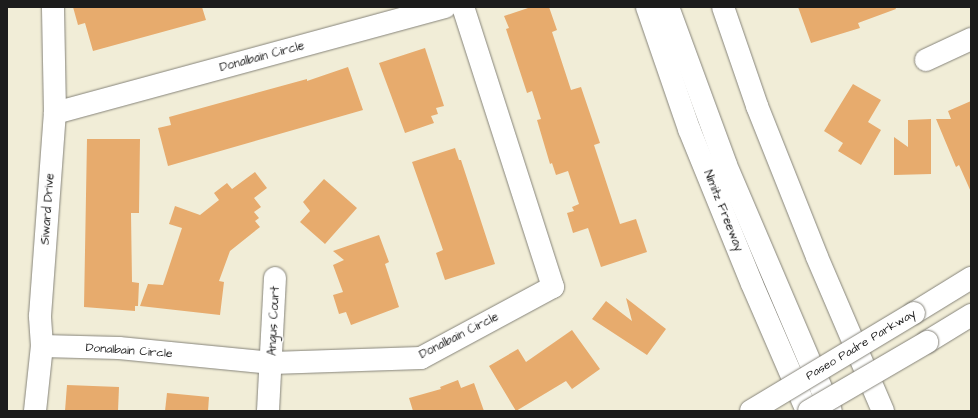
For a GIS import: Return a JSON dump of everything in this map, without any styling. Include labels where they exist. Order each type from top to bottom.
[{"type":"main road","name":"Siward Drive","points":[[35,411],[42,346],[40,316],[55,113],[53,7]]},
{"type":"main road","name":"Donalbain Circle","points":[[55,113],[445,7]]},
{"type":"main road","name":"Donalbain Circle","points":[[42,346],[119,348],[272,363],[421,358],[552,287],[463,7]]},
{"type":"main road","name":"Nimitz Freeway","points":[[647,7],[690,129],[752,284],[808,411]]},
{"type":"main road","points":[[668,7],[726,165],[802,348],[831,411]]},
{"type":"main road","points":[[723,7],[765,128],[817,256],[883,411]]},
{"type":"main road","points":[[926,60],[971,39]]},
{"type":"main road","name":"Angus Court","points":[[268,411],[276,278]]},
{"type":"main road","name":"Paseo Padre Parkway","points":[[751,411],[971,278]]},
{"type":"main road","points":[[808,411],[971,315]]},
{"type":"building","points":[[73,7],[202,7],[206,20],[93,51],[85,23],[78,25]]},
{"type":"building","points":[[531,7],[549,7],[557,30],[552,32],[571,90],[581,87],[600,143],[594,145],[620,224],[636,219],[647,252],[601,267],[588,228],[573,233],[567,213],[574,211],[572,207],[579,204],[568,171],[556,175],[552,163],[550,164],[537,120],[541,119],[532,91],[527,93],[506,29],[509,28],[504,16]]},
{"type":"building","points":[[798,7],[895,7],[896,9],[858,23],[860,28],[811,43]]},
{"type":"building","points":[[425,48],[444,106],[436,108],[438,114],[431,116],[434,123],[405,133],[379,63]]},
{"type":"building","points":[[348,67],[363,110],[168,166],[158,128],[171,125],[169,117],[307,79],[307,81]]},
{"type":"building","points":[[853,84],[881,100],[868,122],[881,130],[861,165],[838,151],[843,143],[824,131]]},
{"type":"building","points":[[971,101],[971,192],[959,165],[956,167],[936,119],[951,119],[948,111]]},
{"type":"building","points":[[931,119],[931,174],[894,175],[894,137],[908,147],[908,120]]},
{"type":"building","points":[[87,139],[140,139],[139,213],[131,213],[132,282],[139,283],[138,306],[135,306],[135,311],[84,307]]},
{"type":"building","points":[[455,148],[459,160],[461,160],[495,264],[445,280],[436,253],[443,250],[412,162]]},
{"type":"building","points":[[255,172],[267,188],[254,198],[261,207],[254,212],[259,218],[255,221],[260,227],[230,251],[219,281],[224,282],[220,315],[140,306],[148,284],[163,285],[182,228],[169,224],[175,206],[200,215],[219,200],[214,193],[227,183],[232,189]]},
{"type":"building","points":[[324,179],[357,208],[325,244],[300,222],[310,211],[303,202]]},
{"type":"building","points":[[379,235],[389,262],[385,264],[399,307],[351,325],[346,312],[339,314],[333,295],[343,292],[333,265],[344,260],[333,251]]},
{"type":"building","points":[[626,298],[666,329],[647,355],[592,319],[606,301],[632,321]]},
{"type":"building","points":[[572,330],[600,369],[572,389],[566,381],[516,411],[489,366],[518,349],[526,362]]},
{"type":"building","points":[[458,380],[461,388],[474,383],[484,411],[413,411],[409,398],[441,389],[440,387]]},
{"type":"building","points":[[67,385],[119,387],[118,411],[65,411]]},
{"type":"building","points":[[167,393],[209,397],[208,411],[165,411]]}]
